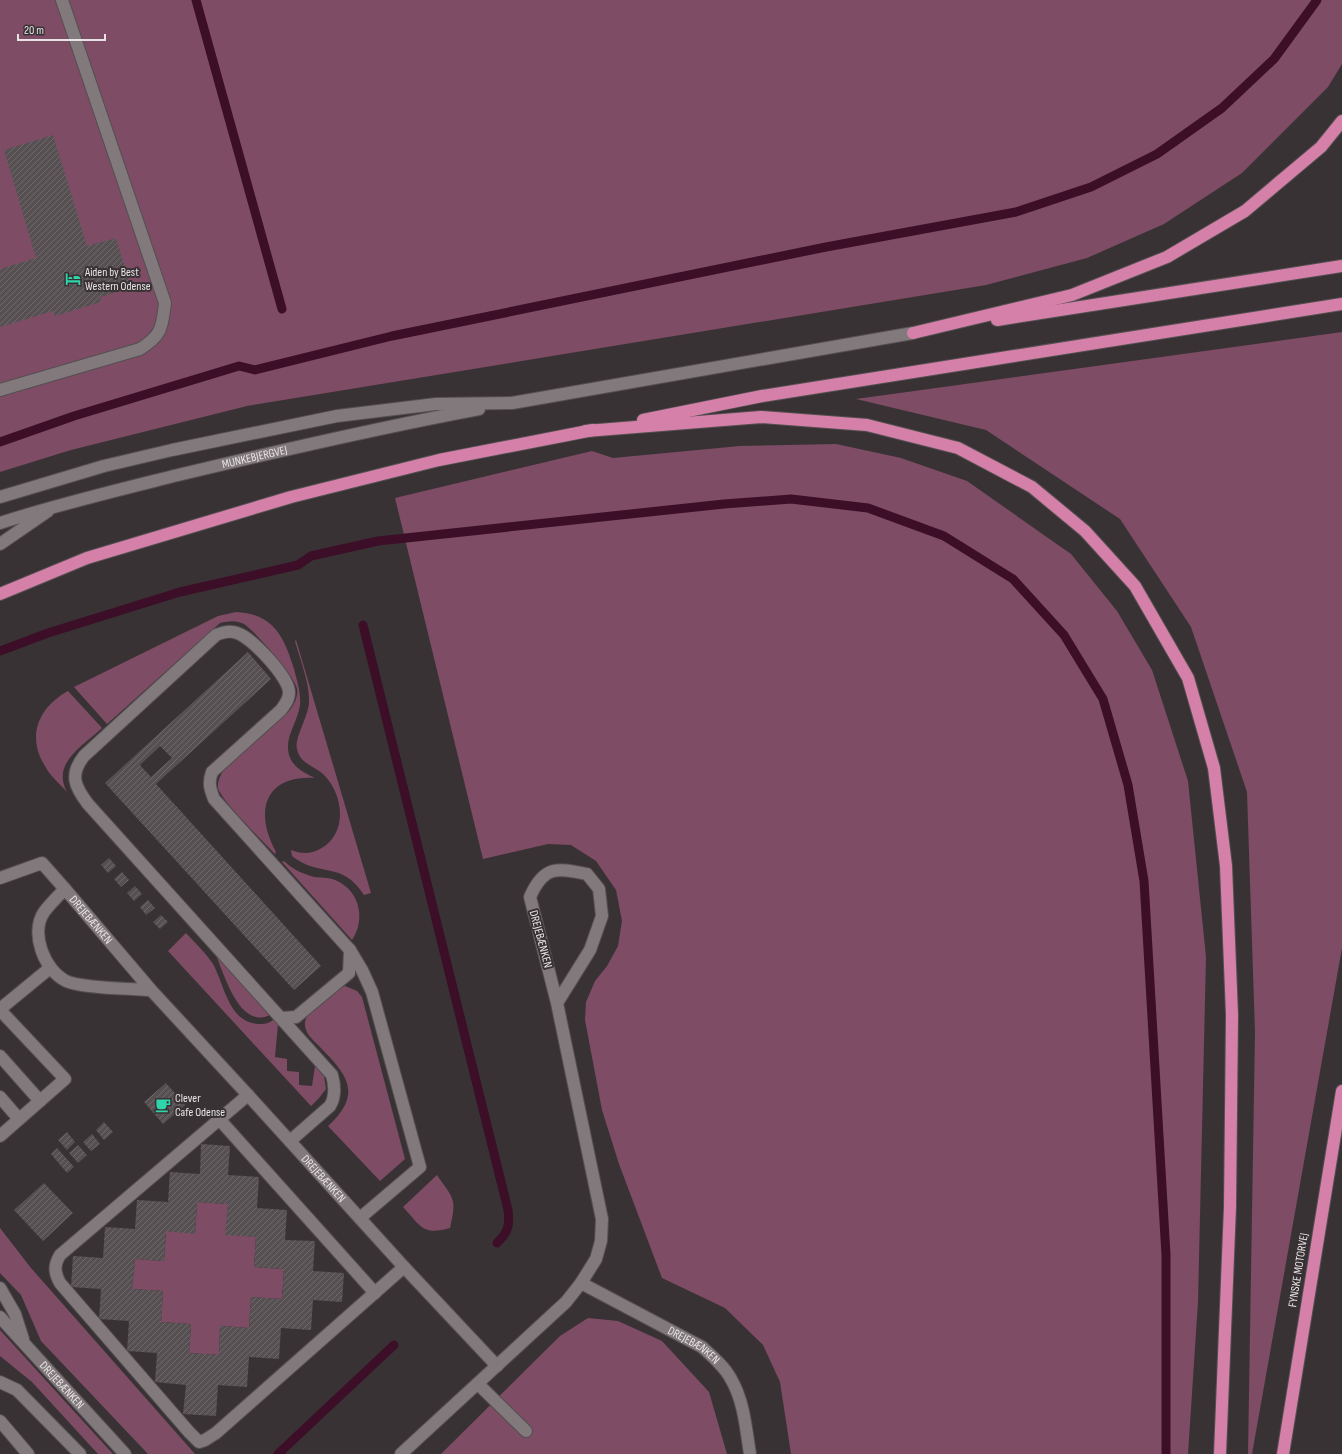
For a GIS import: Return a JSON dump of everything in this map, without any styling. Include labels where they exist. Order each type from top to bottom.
[{"type":"highway","points":[[914,334],[1072,295],[1167,257],[1245,211],[1321,147],[1342,120]]},
{"type":"highway","points":[[914,334],[1342,266]]},
{"type":"highway","points":[[0,594],[87,558],[291,497],[438,460],[762,396],[1342,304]]},
{"type":"highway","points":[[586,431],[761,417],[867,425],[958,448],[1032,487],[1085,531],[1135,586],[1188,678],[1214,768],[1226,866],[1231,1031],[1230,1207],[1220,1454]]},
{"type":"highway","name":"FYNSKE MOTORVEJ","points":[[1283,1454],[1342,1091]]},
{"type":"street","points":[[0,390],[140,349],[156,339],[162,325],[165,303],[62,0]]},
{"type":"street","points":[[0,497],[104,466],[172,450],[337,416],[436,404],[512,403],[914,334]]},
{"type":"street","name":"MUNKEBJERGVEJ","points":[[0,523],[55,505],[380,428],[512,403]]},
{"type":"street","points":[[0,544],[55,505]]},
{"type":"street","points":[[290,1141],[330,1106],[334,1100],[334,1084],[332,1075],[88,804],[78,791],[74,778],[76,766],[84,756],[216,635],[231,631],[247,638],[280,672],[286,681],[290,692],[287,701],[281,710],[212,772],[209,780],[209,788],[214,799],[350,950],[365,976],[372,992],[420,1167],[360,1218]]},
{"type":"street","points":[[0,878],[42,863],[65,889]]},
{"type":"street","name":"DREJEBÆNKEN","points":[[402,1454],[566,1302],[581,1283],[593,1264],[599,1250],[602,1219],[557,1003],[530,897],[537,882],[551,870],[568,870],[587,874],[599,889],[602,916],[590,950],[557,1003]]},
{"type":"street","name":"DREJEBÆNKEN","points":[[151,990],[88,985],[66,981],[50,968],[41,951],[39,930],[44,913],[65,889],[151,990],[404,1267],[497,1366]]},
{"type":"street","points":[[281,1018],[296,1017],[349,973],[350,950]]},
{"type":"street","points":[[0,1136],[19,1118],[66,1079],[0,1009],[50,968]]},
{"type":"street","points":[[0,1056],[40,1101]]},
{"type":"street","points":[[248,1095],[60,1255],[55,1269],[60,1283],[189,1432],[199,1442],[216,1433],[404,1267]]},
{"type":"street","points":[[0,1097],[19,1118]]},
{"type":"street","points":[[219,1119],[376,1293]]},
{"type":"street","name":"DREJEBÆNKEN","points":[[581,1283],[702,1347],[715,1359],[731,1378],[742,1406],[750,1454]]},
{"type":"street","points":[[0,1288],[15,1314],[24,1344]]},
{"type":"street","name":"DREJEBÆNKEN","points":[[0,1317],[124,1454]]},
{"type":"street","points":[[0,1382],[17,1390],[80,1454]]},
{"type":"street","points":[[478,1384],[526,1431]]},
{"type":"street","points":[[0,1420],[28,1454]]},
{"type":"shaded area","points":[[0,0],[1342,0],[1342,64],[1328,87],[1242,173],[1164,224],[1087,258],[986,285],[247,406],[71,450],[0,472]]},
{"type":"shaded area","points":[[1342,332],[1342,948],[1252,1454],[1248,1454],[1255,1032],[1247,792],[1191,627],[1120,519],[986,430],[856,399]]},
{"type":"shaded area","points":[[836,444],[901,458],[967,481],[1071,554],[1117,611],[1152,670],[1188,781],[1206,957],[1198,1302],[1188,1454],[791,1454],[780,1382],[763,1345],[725,1308],[662,1278],[619,1164],[602,1110],[585,1020],[586,1002],[595,981],[607,966],[618,946],[622,921],[616,890],[596,861],[571,845],[548,844],[483,859],[395,498],[592,451],[613,458],[740,446]]},
{"type":"shaded area","points":[[236,612],[260,617],[268,622],[276,629],[286,647],[294,669],[300,700],[299,711],[288,742],[289,755],[296,767],[315,778],[298,779],[284,783],[274,790],[268,799],[265,810],[266,823],[269,837],[276,852],[275,854],[235,812],[218,788],[218,781],[223,771],[289,711],[294,704],[297,695],[295,683],[290,675],[249,628],[244,624],[235,621],[220,623],[107,724],[74,687],[218,616]]},
{"type":"shaded area","points":[[296,640],[371,893],[364,895],[356,884],[347,877],[339,873],[302,863],[292,856],[291,850],[302,853],[310,853],[317,851],[329,842],[335,834],[339,824],[340,814],[339,803],[331,783],[324,775],[301,758],[297,749],[297,740],[308,709],[309,695],[295,641]]},
{"type":"shaded area","points":[[68,691],[102,728],[71,756],[66,764],[63,772],[63,782],[67,792],[52,777],[39,755],[36,744],[36,733],[38,723],[43,714],[50,705]]},
{"type":"shaded area","points":[[284,861],[294,869],[314,877],[335,880],[350,891],[358,906],[359,915],[359,924],[352,940],[282,862]]},
{"type":"shaded area","points":[[186,933],[213,964],[229,1002],[241,1018],[260,1024],[268,1023],[274,1019],[278,1024],[275,1057],[287,1059],[287,1071],[299,1072],[299,1085],[312,1086],[315,1066],[324,1076],[326,1089],[311,1106],[168,951]]},
{"type":"shaded area","points":[[215,953],[270,1015],[259,1017],[250,1014],[241,1007],[228,985]]},
{"type":"shaded area","points":[[345,986],[357,991],[362,997],[405,1159],[380,1181],[328,1126],[340,1114],[346,1102],[348,1092],[347,1082],[335,1063],[308,1034],[305,1028],[306,1019],[310,1013],[327,996]]},
{"type":"shaded area","points":[[437,1175],[450,1195],[453,1211],[450,1228],[433,1231],[423,1228],[418,1224],[403,1207]]},
{"type":"shaded area","points":[[197,1202],[228,1204],[226,1234],[256,1237],[254,1267],[284,1269],[282,1299],[251,1297],[249,1328],[220,1326],[219,1355],[189,1353],[191,1324],[161,1322],[163,1291],[132,1289],[135,1259],[164,1261],[166,1231],[195,1233]]},
{"type":"shaded area","points":[[0,1228],[31,1268],[195,1454],[148,1454],[41,1341],[21,1295],[0,1273]]},
{"type":"shaded area","points":[[588,1318],[618,1321],[662,1341],[709,1392],[727,1454],[441,1454],[560,1336]]},
{"type":"shaded area","points":[[0,1330],[113,1454],[98,1454],[32,1382],[0,1356]]},
{"type":"building","points":[[53,135],[87,246],[116,238],[131,288],[100,297],[101,302],[55,316],[53,311],[0,327],[0,269],[36,258],[4,150]]},
{"type":"building","points":[[248,652],[271,679],[156,784],[321,966],[294,990],[105,783]],"holes":[[[160,746],[172,758],[151,777],[140,765]]]},
{"type":"building","points":[[109,858],[116,866],[108,873],[101,865]]},
{"type":"building","points":[[122,872],[129,880],[121,887],[114,879]]},
{"type":"building","points":[[135,886],[142,894],[134,901],[127,893]]},
{"type":"building","points":[[148,900],[155,908],[146,915],[140,907]]},
{"type":"building","points":[[161,915],[168,922],[160,929],[153,922]]},
{"type":"building","points":[[166,1083],[185,1105],[163,1124],[144,1102]]},
{"type":"building","points":[[104,1122],[113,1132],[104,1140],[96,1130]]},
{"type":"building","points":[[67,1132],[75,1142],[67,1150],[58,1140]]},
{"type":"building","points":[[92,1134],[100,1144],[91,1151],[83,1142]]},
{"type":"building","points":[[201,1144],[230,1146],[228,1175],[259,1177],[257,1208],[287,1210],[285,1240],[315,1241],[313,1271],[344,1273],[342,1302],[313,1300],[311,1330],[281,1328],[279,1359],[249,1357],[247,1387],[218,1385],[216,1416],[183,1414],[186,1385],[155,1382],[157,1353],[127,1351],[129,1321],[99,1319],[101,1289],[71,1287],[73,1256],[103,1258],[105,1227],[135,1229],[137,1200],[168,1202],[170,1172],[200,1174]],"holes":[[[197,1202],[228,1204],[225,1235],[256,1237],[254,1267],[284,1269],[282,1299],[251,1297],[249,1328],[220,1326],[219,1355],[189,1353],[191,1324],[161,1322],[163,1291],[132,1289],[135,1259],[164,1261],[166,1231],[195,1234]]]},
{"type":"building","points":[[78,1145],[87,1155],[78,1163],[69,1153]]},
{"type":"building","points":[[57,1148],[74,1167],[67,1173],[51,1154]]},
{"type":"building","points":[[44,1183],[73,1213],[43,1241],[14,1210]]},
{"type":"waterway","points":[[196,0],[282,309]]},
{"type":"waterway","points":[[0,442],[74,416],[239,366],[255,370],[392,336],[826,247],[1016,212],[1091,187],[1157,154],[1222,108],[1274,59],[1317,0]]},
{"type":"waterway","points":[[0,651],[48,633],[180,592],[298,565],[311,556],[378,541],[724,504],[791,499],[868,508],[944,536],[1013,579],[1064,635],[1103,699],[1128,785],[1144,881],[1166,1255],[1166,1454]]},
{"type":"waterway","points":[[363,625],[508,1210],[509,1220],[506,1232],[497,1243]]},
{"type":"waterway","points":[[278,1454],[394,1345]]},
{"type":"place","name":"Aiden by Best Western Odense","points":[[73,279]]},
{"type":"place","name":"Clever Cafe Odense","points":[[163,1105]]}]
